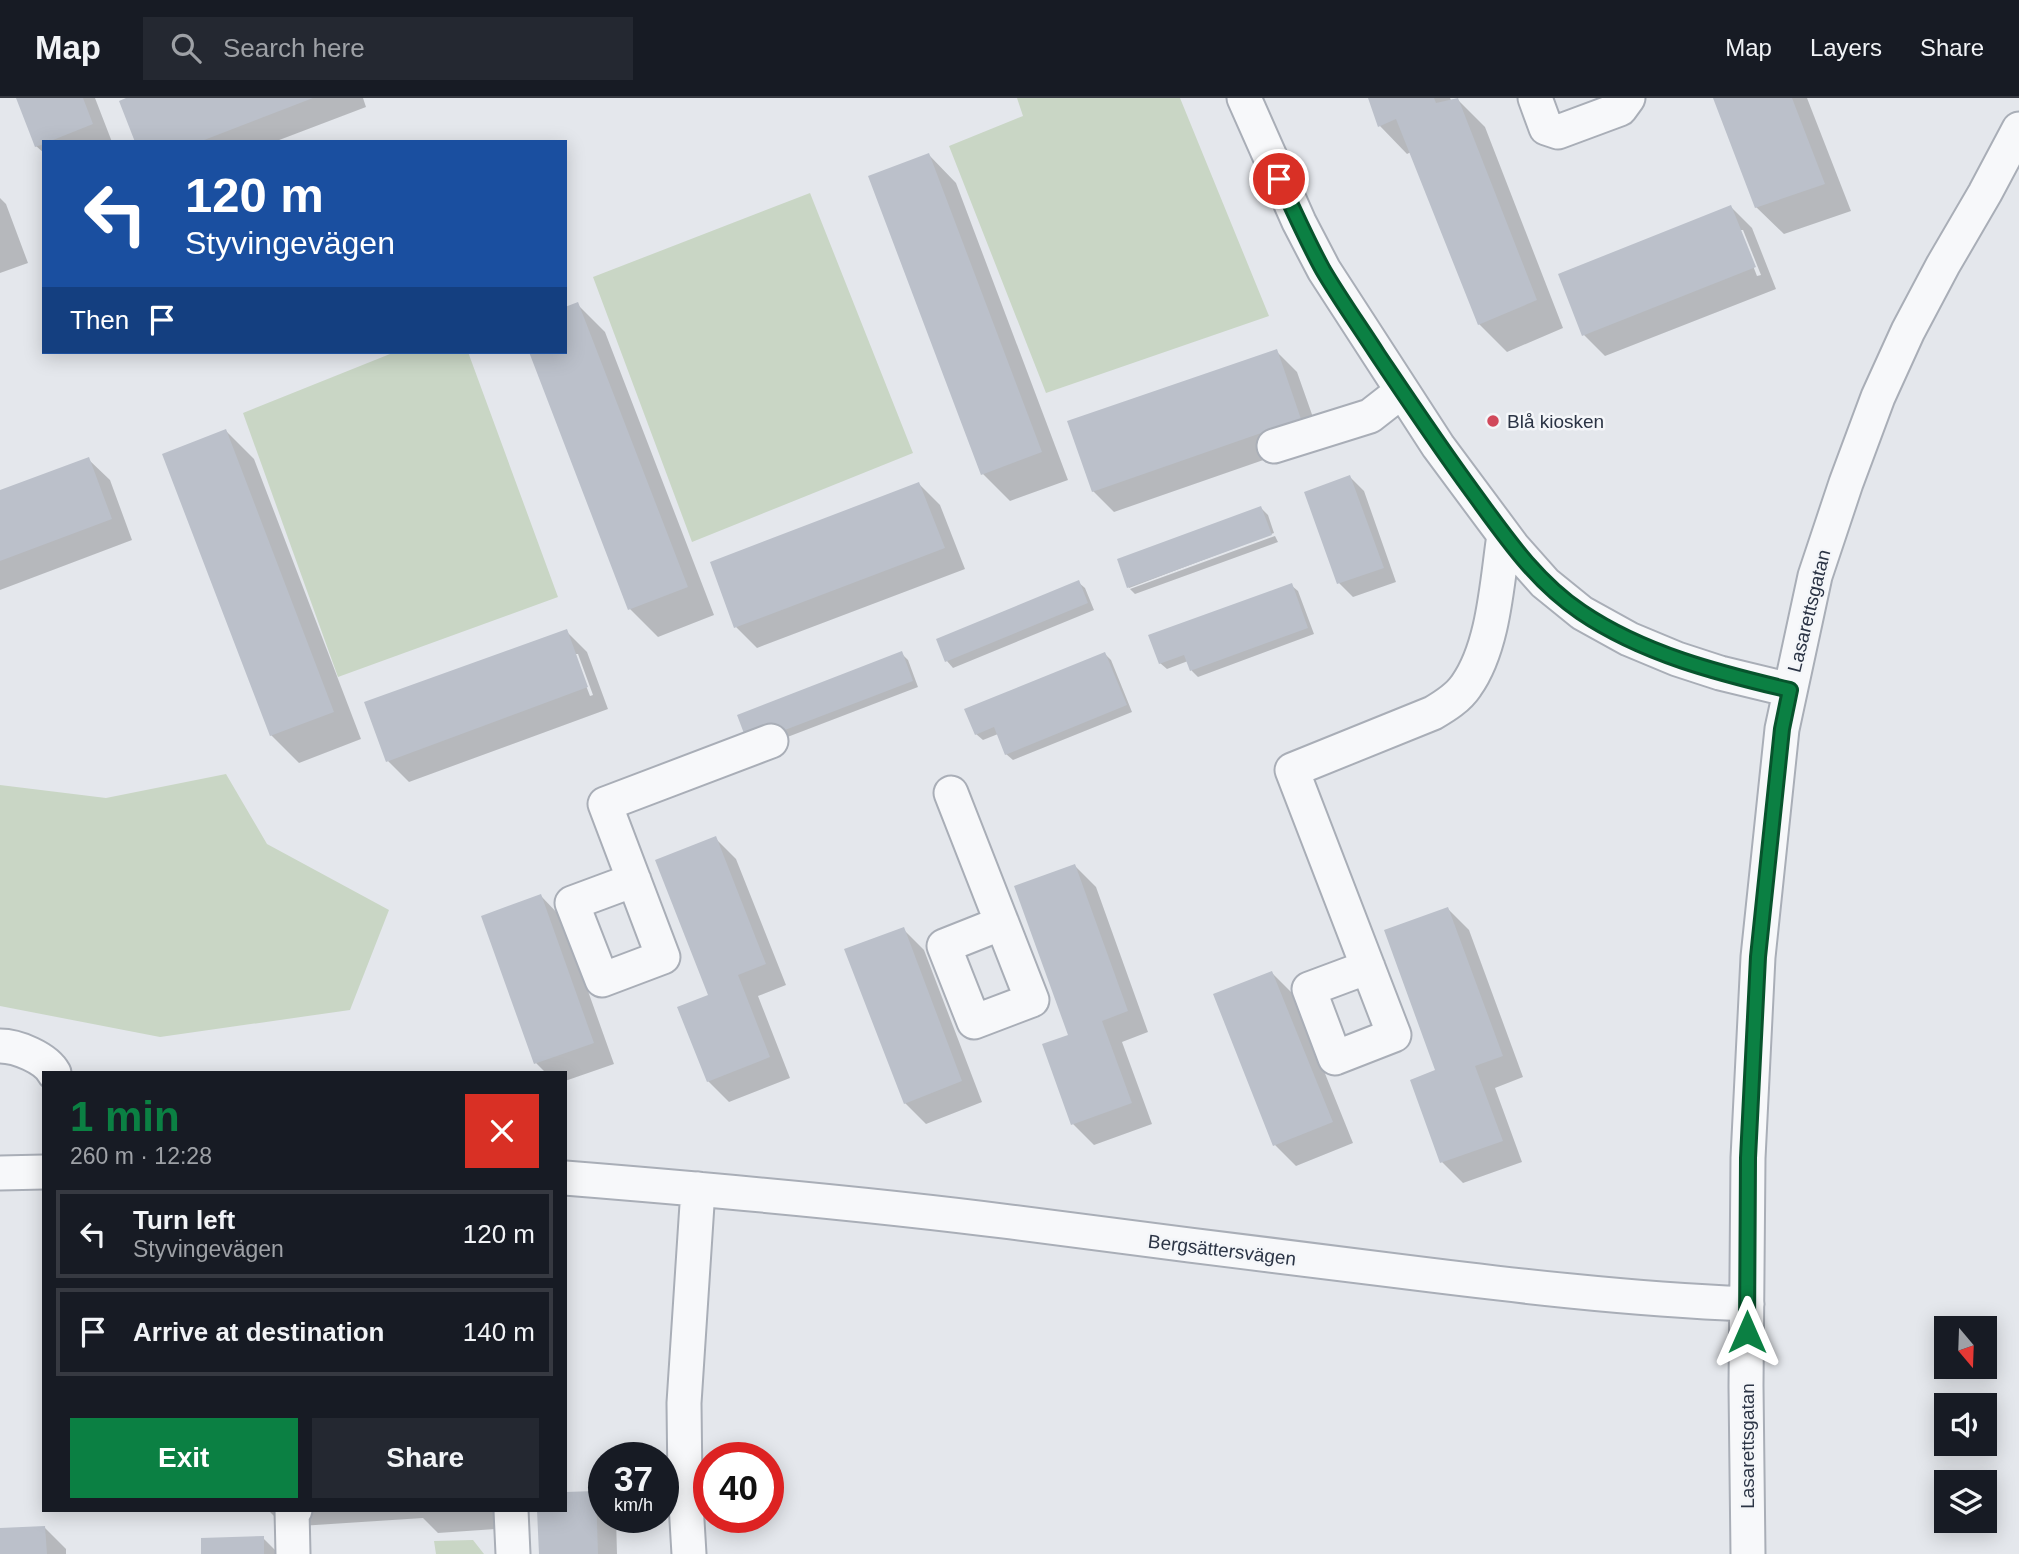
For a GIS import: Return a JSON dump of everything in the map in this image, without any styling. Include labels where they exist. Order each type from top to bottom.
[{"type":"street","points":[[1244,98],[1299,222],[1324,270],[1438,446],[1504,535],[1545,583],[1582,613],[1629,639],[1720,673],[1790,690]]},
{"type":"street","points":[[1535,98],[1546,128],[1558,132],[1620,109],[1629,98]]},
{"type":"street","name":"Lasarettsgatan","points":[[1748,1554],[1748,1158],[1758,957],[1782,729],[1815,576],[1878,397],[1908,331],[2019,129]]},
{"type":"street","points":[[1274,446],[1370,416],[1402,391]]},
{"type":"street","points":[[1368,967],[1292,770],[1433,713],[1448,704],[1465,688],[1478,667],[1489,631],[1504,535]]},
{"type":"street","points":[[634,880],[605,804],[771,741]]},
{"type":"street","points":[[951,793],[1002,923]]},
{"type":"street","points":[[0,1046],[8,1046],[34,1056],[53,1071]]},
{"type":"street","points":[[0,1173],[42,1172]]},
{"type":"street","name":"Bergsättersvägen","points":[[567,1178],[813,1199],[1007,1221],[1254,1255],[1558,1291],[1672,1301],[1747,1304]]},
{"type":"street","points":[[689,1554],[684,1403],[698,1189]]},
{"type":"street","points":[[292,1512],[293,1554]]},
{"type":"street","points":[[511,1512],[513,1554]]},
{"type":"green space","points":[[1017,98],[1180,98],[1269,316],[1046,393],[949,146],[1023,116]]},
{"type":"green space","points":[[810,193],[913,453],[692,542],[593,277]]},
{"type":"green space","points":[[390,354],[469,354],[558,597],[338,677],[243,413]]},
{"type":"green space","points":[[226,774],[267,844],[389,910],[350,1010],[160,1037],[0,1006],[0,785],[106,798]]},
{"type":"green space","points":[[473,1540],[484,1554],[436,1554],[434,1541]]},
{"type":"building","points":[[16,98],[83,98],[93,124],[53,140],[42,140],[42,145],[35,147]]},
{"type":"building","points":[[126,98],[313,98],[204,140],[134,140],[119,101]]},
{"type":"building","points":[[1368,98],[1434,98],[1436,103],[1458,98],[1537,300],[1478,325],[1396,119],[1378,127]]},
{"type":"building","points":[[1713,98],[1792,98],[1825,184],[1755,208]]},
{"type":"building","points":[[929,153],[1042,452],[981,475],[868,176]]},
{"type":"building","points":[[1731,205],[1756,267],[1582,336],[1558,274]]},
{"type":"building","points":[[578,302],[688,587],[628,610],[530,354],[567,354],[567,306]]},
{"type":"building","points":[[1277,349],[1301,419],[1092,492],[1067,421]]},
{"type":"building","points":[[226,429],[334,712],[270,736],[162,454]]},
{"type":"building","points":[[89,457],[112,519],[0,561],[0,490]]},
{"type":"building","points":[[1350,475],[1384,568],[1337,584],[1304,492]]},
{"type":"building","points":[[919,482],[945,548],[734,628],[710,562]]},
{"type":"building","points":[[1261,506],[1272,535],[1127,588],[1117,559]]},
{"type":"building","points":[[1079,580],[1088,603],[945,662],[936,639]]},
{"type":"building","points":[[1292,583],[1308,628],[1190,671],[1184,655],[1159,664],[1148,635]]},
{"type":"building","points":[[567,629],[588,687],[386,762],[364,702]]},
{"type":"building","points":[[902,651],[913,681],[748,744],[737,715]]},
{"type":"building","points":[[1105,652],[1127,705],[1005,755],[994,727],[975,735],[964,709]]},
{"type":"building","points":[[716,836],[766,964],[738,975],[770,1057],[707,1082],[677,1007],[708,995],[655,860]]},
{"type":"building","points":[[1075,864],[1128,1011],[1102,1021],[1132,1103],[1071,1125],[1042,1044],[1068,1035],[1014,886]]},
{"type":"building","points":[[541,894],[594,1043],[534,1064],[481,916]]},
{"type":"building","points":[[1448,907],[1503,1056],[1475,1066],[1503,1141],[1440,1163],[1410,1080],[1435,1070],[1384,930]]},
{"type":"building","points":[[904,927],[962,1081],[904,1104],[844,949]]},
{"type":"building","points":[[1272,971],[1333,1122],[1273,1146],[1213,994]]},
{"type":"building","points":[[588,1491],[588,1533],[597,1533],[598,1554],[539,1554],[537,1512],[567,1512],[567,1492]]},
{"type":"building","points":[[45,1526],[47,1554],[0,1554],[0,1528]]},
{"type":"building","points":[[264,1536],[264,1554],[201,1554],[201,1538]]},
{"type":"place","name":"Blå kiosken","points":[[1493,421]]},
{"type":"route","points":[[1279,179],[1324,270],[1438,446],[1527,564],[1545,583],[1582,613],[1629,639],[1720,673],[1790,690],[1773,801],[1758,957],[1748,1158],[1747,1332]]}]
